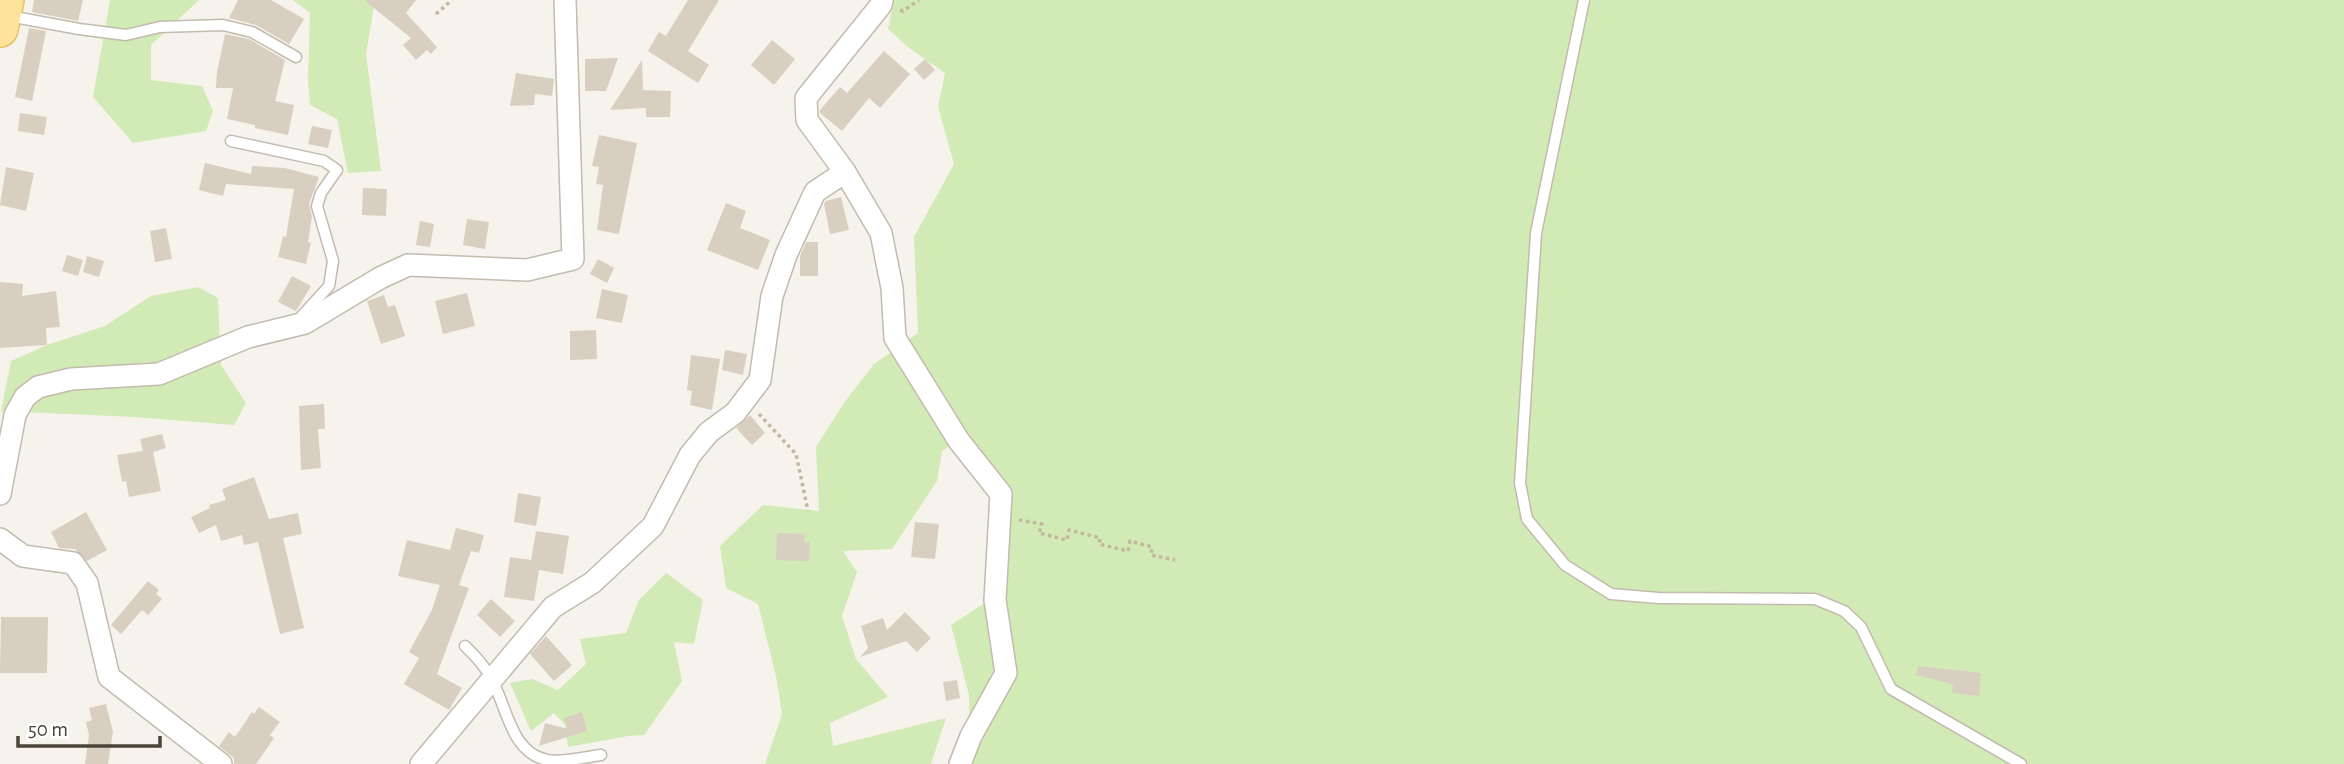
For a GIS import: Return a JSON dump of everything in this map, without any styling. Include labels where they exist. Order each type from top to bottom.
[{"type":"street","points":[[0,494],[15,415],[24,397],[38,387],[71,379],[159,374],[247,337],[305,323],[380,278],[408,265],[527,270],[573,259],[565,0]]},
{"type":"street","points":[[882,0],[881,5],[806,98],[807,120],[845,172],[881,233],[892,288],[895,338],[959,441],[1001,494],[995,600],[1006,673],[971,736],[960,764]]},
{"type":"street","points":[[423,764],[553,607],[592,583],[653,526],[690,455],[709,432],[735,413],[746,400],[760,380],[772,296],[786,255],[815,192],[845,172]]},
{"type":"street","points":[[0,539],[23,556],[73,564],[87,583],[109,677],[221,764]]},
{"type":"lane","points":[[1584,0],[1536,233],[1520,483],[1527,519],[1565,565],[1611,594],[1658,598],[1815,599],[1844,611],[1861,627],[1891,689],[2021,764]]},
{"type":"lane","points":[[3,14],[126,35],[160,27],[223,25],[252,32],[296,57]]},
{"type":"lane","points":[[231,142],[324,162],[337,170],[321,193],[317,206],[333,261],[329,286],[293,326]]},
{"type":"lane","points":[[465,646],[482,663],[519,743],[533,756],[550,761],[601,755]]},
{"type":"path","points":[[436,14],[452,0]]},
{"type":"path","points":[[746,400],[796,454],[808,511]]},
{"type":"path","points":[[999,516],[1042,524],[1039,533],[1067,540],[1069,530],[1100,538],[1099,544],[1128,551],[1130,541],[1152,547],[1151,555],[1175,560]]},
{"type":"green space","points":[[110,0],[199,0],[151,45],[151,80],[202,86],[213,111],[206,131],[133,143],[93,97]]},
{"type":"green space","points":[[293,0],[375,0],[366,54],[381,171],[348,173],[337,119],[310,105],[310,13]]},
{"type":"green space","points":[[894,0],[2344,0],[2344,764],[970,764],[969,695],[951,625],[1008,588],[1009,495],[967,434],[942,451],[937,481],[892,549],[843,551],[857,572],[842,616],[856,659],[888,697],[830,723],[833,746],[946,718],[931,764],[765,764],[782,714],[776,676],[758,604],[726,588],[720,546],[763,505],[819,511],[816,447],[844,403],[874,364],[918,333],[914,237],[954,164],[938,107],[945,73],[909,48],[888,29]]},
{"type":"green space","points":[[198,287],[218,298],[221,365],[246,403],[234,425],[1,411],[11,361],[47,345],[105,326],[151,296]]},
{"type":"green space","points":[[666,573],[703,600],[694,644],[674,642],[682,681],[644,735],[568,747],[565,725],[554,713],[531,731],[510,683],[532,679],[558,690],[586,664],[580,639],[626,633],[639,600]]},
{"type":"building","points":[[34,0],[83,0],[78,21],[32,12]]},
{"type":"building","points":[[238,0],[271,0],[304,19],[289,44],[256,25],[229,18]]},
{"type":"building","points":[[364,0],[416,0],[406,13],[437,47],[431,54],[427,50],[416,60],[403,45],[411,38]]},
{"type":"building","points":[[688,0],[719,0],[688,51],[709,65],[698,83],[648,51],[659,32],[666,36]]},
{"type":"building","points":[[29,28],[46,31],[32,101],[15,97]]},
{"type":"building","points":[[225,34],[249,39],[285,60],[275,101],[294,105],[288,135],[227,119],[233,88],[216,88]]},
{"type":"building","points":[[772,40],[795,59],[774,85],[751,65]]},
{"type":"building","points":[[884,51],[910,74],[880,108],[869,98],[842,131],[820,113],[820,110],[840,87],[847,93]]},
{"type":"building","points":[[618,58],[606,91],[585,91],[585,59]]},
{"type":"building","points":[[925,59],[935,70],[924,80],[914,69]]},
{"type":"building","points":[[642,60],[643,90],[671,91],[670,117],[646,117],[646,108],[610,110]]},
{"type":"building","points":[[516,73],[554,79],[552,96],[535,94],[534,105],[510,106]]},
{"type":"building","points":[[20,113],[47,117],[44,135],[18,131]]},
{"type":"building","points":[[312,126],[332,130],[328,148],[308,144]]},
{"type":"building","points":[[599,135],[637,143],[619,234],[597,230],[603,185],[596,184],[599,167],[592,166]]},
{"type":"building","points":[[205,163],[251,174],[252,166],[285,168],[319,177],[309,204],[312,217],[308,242],[311,243],[306,264],[278,257],[283,236],[286,237],[294,189],[226,184],[223,196],[199,190]]},
{"type":"building","points":[[6,167],[34,173],[26,211],[0,205]]},
{"type":"building","points":[[363,188],[387,189],[386,216],[362,215]]},
{"type":"building","points":[[841,197],[849,230],[830,234],[824,204]]},
{"type":"building","points":[[726,203],[746,211],[740,228],[770,240],[758,270],[707,250]]},
{"type":"building","points":[[467,219],[489,222],[485,249],[463,245]]},
{"type":"building","points":[[420,221],[434,224],[430,247],[416,245]]},
{"type":"building","points":[[166,228],[172,259],[155,262],[150,231]]},
{"type":"building","points":[[806,242],[818,242],[818,276],[800,276],[800,256]]},
{"type":"building","points":[[67,255],[83,260],[78,276],[62,271]]},
{"type":"building","points":[[87,256],[104,261],[99,277],[83,272]]},
{"type":"building","points":[[598,259],[614,268],[607,283],[590,274]]},
{"type":"building","points":[[292,276],[311,286],[296,311],[278,302]]},
{"type":"building","points":[[0,282],[23,284],[22,296],[56,291],[60,327],[46,328],[47,345],[0,348]]},
{"type":"building","points":[[602,289],[628,295],[622,323],[596,318]]},
{"type":"building","points":[[467,293],[475,326],[443,334],[435,301]]},
{"type":"building","points":[[384,295],[388,307],[395,305],[405,336],[381,344],[367,301]]},
{"type":"building","points":[[596,330],[597,359],[570,360],[570,331]]},
{"type":"building","points":[[725,350],[747,354],[743,375],[722,370]]},
{"type":"building","points":[[691,355],[720,359],[712,410],[690,405],[692,391],[687,390]]},
{"type":"building","points":[[324,404],[325,429],[318,429],[321,468],[301,470],[299,406]]},
{"type":"building","points":[[750,415],[765,433],[752,445],[736,428]]},
{"type":"building","points":[[162,434],[166,448],[153,452],[161,491],[129,497],[126,481],[122,482],[117,455],[143,451],[140,439]]},
{"type":"building","points":[[254,477],[269,519],[298,513],[302,534],[283,538],[304,628],[280,634],[258,542],[244,545],[242,535],[221,541],[216,525],[199,533],[191,517],[210,508],[209,505],[226,500],[222,489]]},
{"type":"building","points":[[518,493],[541,497],[536,526],[514,522]]},
{"type":"building","points":[[86,512],[107,550],[87,561],[75,549],[59,548],[51,532]]},
{"type":"building","points":[[915,522],[939,524],[935,559],[911,557]]},
{"type":"building","points":[[456,528],[484,535],[479,553],[471,551],[459,585],[469,588],[437,674],[462,688],[449,710],[404,684],[419,658],[409,652],[432,610],[440,585],[398,576],[407,540],[450,550]]},
{"type":"building","points":[[536,531],[569,536],[563,574],[539,570],[534,601],[504,597],[510,557],[531,560]]},
{"type":"building","points":[[777,533],[805,534],[804,542],[810,542],[809,561],[776,560]]},
{"type":"building","points":[[148,581],[159,590],[156,594],[162,599],[148,615],[142,610],[121,634],[111,625]]},
{"type":"building","points":[[491,599],[515,621],[500,637],[477,615]]},
{"type":"building","points":[[905,612],[931,638],[917,652],[906,641],[860,657],[868,648],[861,626],[883,618],[887,630]]},
{"type":"building","points":[[1,617],[48,617],[47,673],[0,673]]},
{"type":"building","points":[[546,636],[572,665],[554,681],[530,654]]},
{"type":"building","points":[[1918,666],[1981,673],[1979,696],[1952,693],[1953,684],[1916,675]]},
{"type":"building","points":[[957,680],[960,698],[946,701],[943,682]]},
{"type":"building","points":[[106,704],[113,732],[108,764],[85,764],[89,735],[86,722],[92,720],[89,708]]},
{"type":"building","points":[[259,707],[280,722],[270,735],[274,738],[256,764],[234,764],[234,758],[219,746],[229,732],[235,737],[252,712],[254,714]]},
{"type":"building","points":[[582,712],[587,731],[539,746],[545,723],[568,729],[564,718]]}]
